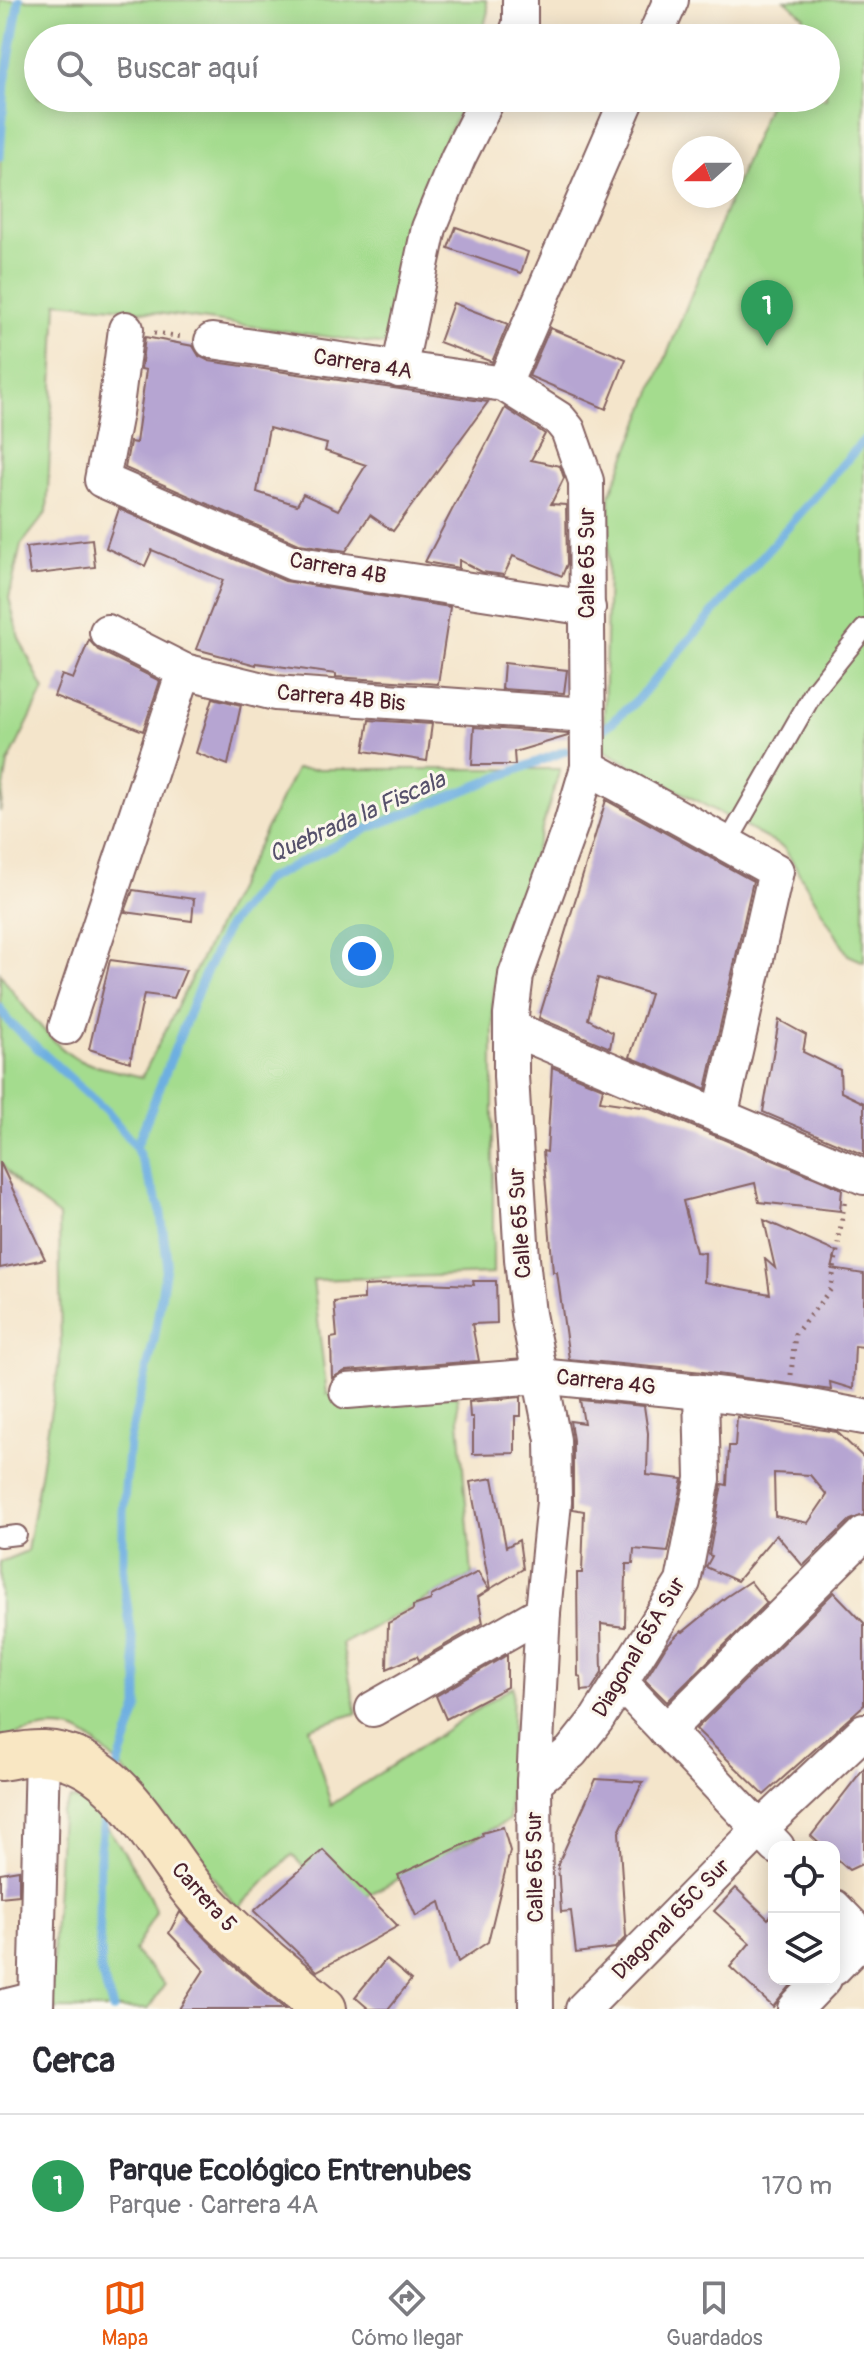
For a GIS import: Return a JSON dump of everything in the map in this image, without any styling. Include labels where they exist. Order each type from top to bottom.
[{"type":"street","points":[[520,0],[520,24]]},
{"type":"street","points":[[660,24],[671,0]]},
{"type":"street","points":[[399,370],[429,228],[481,112]]},
{"type":"street","points":[[504,384],[622,112]]},
{"type":"street","name":"Carrera 4B","points":[[126,329],[102,480],[293,563],[588,608]]},
{"type":"street","name":"Carrera 4A","points":[[212,341],[504,384],[559,419],[576,447]]},
{"type":"street","name":"Calle 65 Sur","points":[[536,2009],[534,1782],[543,1612],[554,1502],[553,1440],[528,1314],[522,1259],[511,1028],[516,975],[571,824],[588,767],[586,481],[576,447]]},
{"type":"street","name":"Carrera 4B Bis","points":[[107,632],[184,671],[275,693],[587,715]]},
{"type":"street","points":[[66,1027],[184,671]]},
{"type":"street","points":[[588,767],[776,871],[720,1117]]},
{"type":"street","points":[[511,1028],[857,1174]]},
{"type":"street","name":"Carrera 4G","points":[[347,1391],[539,1376],[789,1403],[864,1417]]},
{"type":"street","name":"Diagonal 65A Sur","points":[[534,1782],[571,1752],[597,1719],[683,1582],[703,1479],[701,1392]]},
{"type":"street","points":[[666,1731],[864,1534]]},
{"type":"street","points":[[373,1709],[543,1612]]},
{"type":"street","points":[[620,1682],[768,1838]]},
{"type":"street","name":"Diagonal 65C Sur","points":[[583,2009],[768,1838],[864,1731]]},
{"type":"street","points":[[0,2008],[36,2004],[21,1755]]},
{"type":"street","name":"Carrera 5","points":[[21,1755],[81,1762],[109,1782],[199,1897],[226,1925],[324,2009]]},
{"type":"street","points":[[840,1913],[864,1938],[840,1962]]},
{"type":"street","points":[[795,2009],[818,1985]]},
{"type":"lane","points":[[727,844],[815,690],[864,629]]},
{"type":"path","points":[[126,329],[212,341]]},
{"type":"path","points":[[789,1403],[795,1334],[831,1289],[857,1174]]},
{"type":"green space","points":[[0,0],[486,0],[488,11],[485,24],[24,24],[24,112],[459,112],[423,185],[386,345],[114,307],[57,302],[47,512],[21,545],[9,598],[19,638],[44,690],[8,763],[0,812]]},
{"type":"green space","points":[[785,0],[864,0],[864,962],[848,955],[784,848],[603,750],[610,495],[726,208],[744,208],[744,165],[765,112],[840,112],[840,24],[801,24],[804,16]]},
{"type":"green space","points":[[296,769],[560,769],[493,990],[493,1274],[313,1280],[327,1394],[457,1396],[472,1575],[342,1644],[357,1713],[309,1728],[331,1805],[513,1686],[509,1820],[344,1908],[292,1855],[238,1908],[158,1809],[110,1756],[89,1739],[72,1730],[54,1728],[0,1739],[0,1562],[27,1551],[61,1351],[59,1216],[20,1186],[0,1163],[0,973],[34,1019],[66,1052],[90,1064],[142,1077]]},
{"type":"green space","points":[[70,1799],[88,1801],[126,1855],[156,1912],[134,1951],[165,1984],[148,2009],[50,2009],[61,1813]]},
{"type":"building","points":[[456,227],[528,252],[521,273],[448,248]]},
{"type":"building","points":[[453,303],[508,324],[492,362],[439,342]]},
{"type":"building","points":[[550,328],[626,359],[606,409],[529,376]]},
{"type":"building","points":[[145,337],[193,346],[199,356],[209,361],[488,402],[393,531],[370,515],[346,551],[299,544],[125,468],[130,442],[136,443],[146,370],[141,369]],"holes":[[[269,428],[327,444],[325,451],[366,465],[338,510],[303,494],[297,505],[257,492]]]},
{"type":"building","points":[[505,408],[545,434],[531,460],[560,466],[564,478],[551,504],[566,505],[567,564],[562,576],[513,556],[504,575],[482,572],[459,560],[459,568],[425,562]]},
{"type":"building","points":[[119,509],[285,581],[450,607],[438,684],[336,677],[336,674],[256,665],[196,649],[223,580],[152,550],[145,566],[106,548]]},
{"type":"building","points":[[92,539],[95,567],[30,575],[26,547]]},
{"type":"building","points":[[89,640],[98,650],[160,681],[143,731],[54,696],[62,675],[73,679]]},
{"type":"building","points":[[504,663],[567,670],[564,693],[502,689]]},
{"type":"building","points":[[213,698],[241,705],[228,765],[196,753]]},
{"type":"building","points":[[369,720],[432,724],[427,761],[364,751]]},
{"type":"building","points":[[474,727],[568,736],[514,752],[515,765],[472,765]]},
{"type":"building","points":[[606,800],[753,881],[706,1089],[630,1057],[650,994],[598,978],[588,1019],[613,1033],[610,1048],[539,1018]]},
{"type":"building","points":[[133,890],[194,899],[192,921],[125,912]]},
{"type":"building","points":[[110,960],[186,970],[174,998],[144,994],[130,1062],[89,1049]]},
{"type":"building","points":[[779,1020],[806,1035],[803,1052],[840,1070],[841,1092],[864,1103],[864,1155],[763,1112]]},
{"type":"building","points":[[552,1067],[603,1088],[600,1101],[649,1108],[842,1189],[840,1211],[759,1202],[755,1183],[683,1201],[696,1252],[705,1253],[704,1282],[770,1294],[765,1259],[775,1268],[764,1220],[836,1252],[832,1269],[864,1274],[864,1347],[855,1346],[853,1389],[830,1382],[831,1390],[703,1372],[569,1359],[557,1272],[553,1272],[543,1151],[547,1152]]},
{"type":"building","points":[[0,1162],[45,1259],[0,1268]]},
{"type":"building","points":[[473,1281],[496,1281],[497,1323],[472,1324],[479,1361],[345,1371],[332,1378],[331,1338],[337,1337],[334,1302],[364,1299],[364,1286],[424,1283],[474,1285]]},
{"type":"building","points":[[521,1397],[521,1416],[515,1416],[515,1453],[473,1454],[473,1417],[470,1417],[469,1402]]},
{"type":"building","points":[[580,1400],[644,1406],[648,1433],[647,1475],[683,1479],[668,1552],[634,1549],[633,1564],[626,1564],[625,1627],[601,1624],[602,1673],[591,1690],[582,1691],[581,1677],[578,1676],[577,1573],[582,1573],[584,1511],[573,1509],[570,1421],[584,1423]]},
{"type":"building","points":[[737,1417],[837,1432],[864,1458],[864,1515],[850,1520],[803,1566],[776,1534],[737,1581],[706,1567],[712,1556],[709,1555],[722,1484],[727,1485],[729,1446],[735,1446]],"holes":[[[774,1473],[810,1475],[827,1495],[808,1523],[775,1516]]]},
{"type":"building","points":[[493,1478],[506,1547],[519,1540],[523,1569],[490,1589],[470,1482]]},
{"type":"building","points":[[478,1572],[489,1590],[478,1597],[483,1623],[419,1660],[417,1656],[387,1669],[388,1623],[413,1610],[413,1606],[431,1600],[431,1596]]},
{"type":"building","points":[[750,1581],[767,1603],[667,1702],[645,1680],[666,1646],[681,1631]]},
{"type":"building","points":[[834,1592],[864,1623],[864,1705],[764,1795],[696,1729]]},
{"type":"building","points":[[507,1655],[507,1687],[446,1719],[436,1696]]},
{"type":"building","points":[[864,1768],[864,1863],[849,1870],[840,1862],[840,1841],[816,1841],[811,1836]]},
{"type":"building","points":[[596,1779],[643,1782],[619,1832],[626,1937],[615,1948],[576,1953],[571,1911],[561,1912],[558,1864]]},
{"type":"building","points":[[503,1827],[510,1851],[488,1942],[458,1962],[440,1902],[416,1916],[398,1875],[483,1836],[482,1833]]},
{"type":"building","points":[[323,1850],[398,1926],[317,1971],[254,1911]]},
{"type":"building","points":[[19,1870],[19,1895],[0,1897],[0,1873]]},
{"type":"building","points":[[736,1888],[768,1919],[768,1985],[791,1985],[773,2007],[730,1967],[750,1943],[714,1911]]},
{"type":"building","points":[[180,1912],[227,1960],[285,2009],[179,2009],[204,1970],[169,1933]]},
{"type":"building","points":[[386,1959],[411,1980],[388,2009],[369,2009],[355,1997]]},
{"type":"waterway","points":[[0,156],[5,82],[19,0]]},
{"type":"waterway","name":"Quebrada la Fiscala","points":[[605,728],[636,701],[864,440]]},
{"type":"waterway","name":"Quebrada la Fiscala","points":[[136,1147],[201,983],[227,927],[265,880],[369,828],[565,751]]},
{"type":"waterway","points":[[0,1008],[8,1021],[108,1113],[136,1147],[160,1207],[167,1260],[154,1340],[129,1442],[123,1512],[123,1577],[138,1678],[138,1708],[115,1774]]},
{"type":"waterway","points":[[107,1799],[100,1848],[99,1920],[101,1972],[113,2009]]},
{"type":"place","name":"Parque Ecológico Entrenubes","points":[[767,346]]}]
